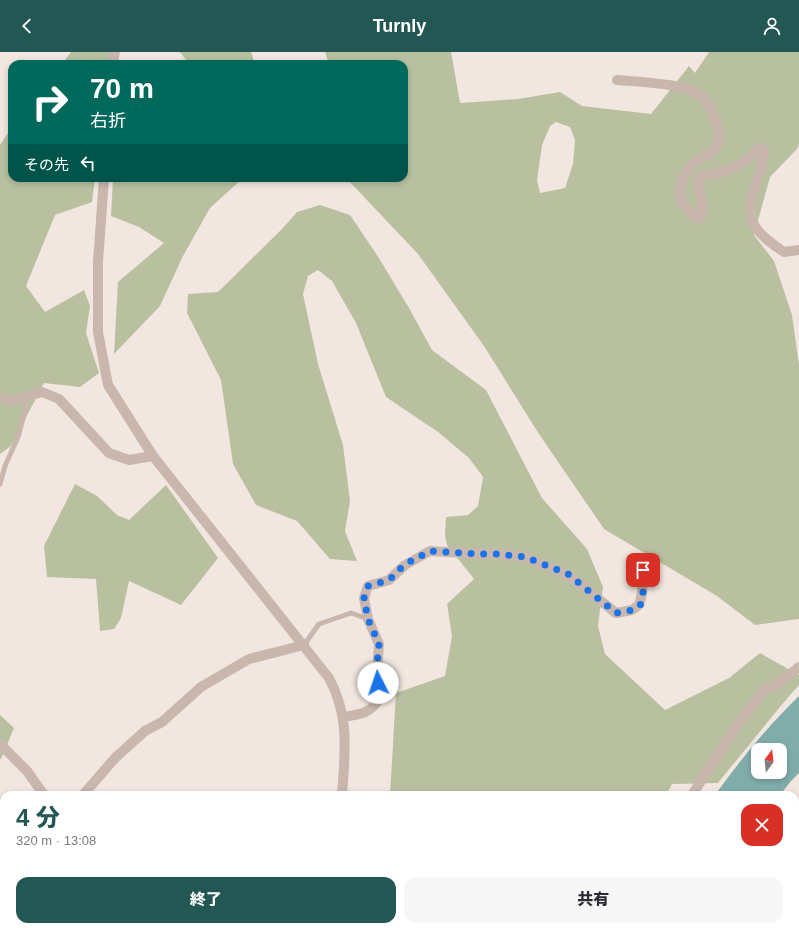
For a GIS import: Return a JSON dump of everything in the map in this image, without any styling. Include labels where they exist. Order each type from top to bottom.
[{"type":"street","points":[[617,80],[683,87],[698,93],[706,100],[717,124],[719,140],[713,152],[695,162],[685,172],[680,186],[679,198],[695,218],[699,219],[703,210],[699,189],[700,176],[720,173],[742,164],[759,148],[764,150],[764,159],[752,198],[751,216],[759,233],[770,243],[784,252],[799,250]]},
{"type":"street","points":[[104,182],[98,262],[98,332],[108,385],[153,456],[304,645],[332,684],[340,703],[346,742],[342,791]]},
{"type":"street","points":[[0,397],[11,401],[42,392],[59,400],[109,453],[129,460],[153,456]]},
{"type":"street","points":[[343,717],[363,714],[373,708],[380,697],[377,673],[379,644],[368,619],[364,598],[368,586],[389,580],[404,565],[430,551],[498,554],[525,557],[568,574],[616,613],[632,610],[640,606],[643,594],[644,579],[642,562]]},
{"type":"street","points":[[86,791],[115,758],[145,731],[167,718],[201,686],[249,659],[304,645]]},
{"type":"street","points":[[695,791],[738,724],[764,690],[776,685],[799,667]]},
{"type":"street","points":[[0,744],[27,771],[41,791]]},
{"type":"lane","points":[[0,484],[5,466],[18,437],[29,396]]},
{"type":"lane","points":[[304,645],[319,624],[352,613],[368,619]]},
{"type":"green space","points":[[71,52],[111,52],[110,60],[65,60]]},
{"type":"green space","points":[[180,52],[251,52],[254,60],[186,60]]},
{"type":"green space","points":[[325,52],[451,52],[460,103],[518,99],[560,92],[582,106],[651,114],[689,66],[695,73],[709,52],[799,52],[799,144],[797,149],[770,177],[754,235],[774,261],[792,315],[799,365],[799,619],[755,625],[717,596],[604,529],[539,434],[484,346],[418,254],[350,182],[408,182],[408,60],[328,60]],"holes":[[[556,122],[570,127],[575,140],[573,164],[565,188],[540,193],[537,180],[542,145],[550,126]]]},
{"type":"green space","points":[[8,133],[8,182],[94,182],[92,202],[55,215],[26,286],[45,312],[84,290],[90,306],[86,333],[99,373],[80,387],[44,383],[11,446],[0,454],[0,145]]},
{"type":"green space","points":[[113,182],[239,182],[210,208],[183,256],[160,306],[114,354],[118,282],[164,243],[139,227],[111,216]]},
{"type":"green space","points":[[320,205],[350,215],[377,255],[432,350],[486,390],[542,498],[587,549],[603,587],[598,626],[605,654],[665,710],[729,678],[760,653],[799,675],[799,685],[718,783],[672,784],[668,791],[390,791],[396,693],[445,676],[452,636],[447,604],[474,579],[447,545],[445,536],[446,517],[468,515],[478,506],[483,477],[469,458],[438,432],[386,397],[356,323],[332,281],[318,270],[308,276],[303,294],[318,364],[343,445],[350,501],[345,531],[357,561],[330,559],[297,521],[256,505],[233,464],[221,380],[187,313],[188,294],[218,292],[282,229],[297,212]]},
{"type":"green space","points":[[75,484],[97,496],[117,515],[129,520],[166,485],[218,558],[181,605],[129,581],[121,618],[114,629],[100,631],[96,579],[47,577],[44,546]]},
{"type":"green space","points":[[0,715],[14,728],[1,759],[0,759]]},
{"type":"water","points":[[799,696],[799,773],[783,791],[718,791],[751,749],[751,779],[787,779],[787,743],[756,743],[776,719]]},
{"type":"route","points":[[378,683],[377,665],[379,644],[368,619],[364,598],[368,586],[389,580],[404,565],[430,551],[498,554],[525,557],[568,574],[616,613],[626,612],[640,606],[643,594],[643,570]]}]
